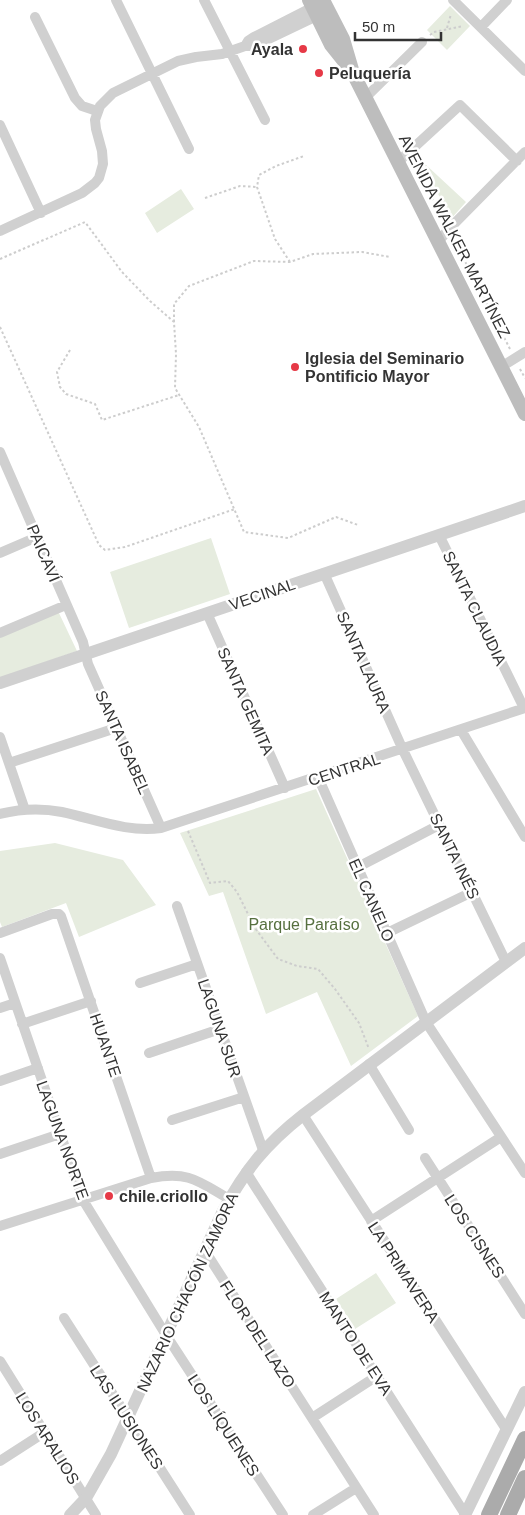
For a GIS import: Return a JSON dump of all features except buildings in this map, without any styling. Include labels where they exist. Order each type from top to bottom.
[{"type":"main road","name":"AVENIDA WALKER MARTÍNEZ","points":[[319,6],[343,39],[353,73],[365,98],[525,414]]},
{"type":"main road","points":[[516,1457],[525,1425]]},
{"type":"main road","points":[[489,1515],[525,1439]]},
{"type":"main road","points":[[508,1515],[523,1484]]},
{"type":"street","points":[[116,0],[189,149]]},
{"type":"street","points":[[204,0],[265,120]]},
{"type":"street","points":[[453,0],[525,71]]},
{"type":"street","points":[[479,26],[507,0]]},
{"type":"street","points":[[0,231],[87,191],[99,178],[102,171],[103,158],[96,129],[97,111],[102,103],[113,93],[167,66],[189,58],[231,51],[245,46],[254,36],[319,6]]},
{"type":"street","points":[[35,17],[75,98],[82,106],[97,111]]},
{"type":"street","points":[[365,98],[422,42]]},
{"type":"street","points":[[398,162],[460,105],[517,161]]},
{"type":"street","points":[[0,125],[41,212]]},
{"type":"street","points":[[438,242],[525,152]]},
{"type":"street","points":[[501,367],[516,360],[525,352]]},
{"type":"street","name":"PAICAVÍ","points":[[0,452],[5,475],[37,537],[83,642],[86,654]]},
{"type":"street","name":"VECINAL","points":[[0,683],[525,506]]},
{"type":"street","name":"SANTA CLAUDIA","points":[[439,535],[525,708]]},
{"type":"street","points":[[0,553],[37,537]]},
{"type":"street","name":"SANTA LAURA","points":[[324,574],[403,750]]},
{"type":"street","points":[[0,633],[66,605]]},
{"type":"street","name":"SANTA GEMITA","points":[[207,613],[285,788]]},
{"type":"street","name":"SANTA ISABEL","points":[[86,654],[88,664],[161,828]]},
{"type":"street","name":"CENTRAL","points":[[0,814],[25,810],[61,812],[135,829],[161,828],[403,750],[525,708]]},
{"type":"street","points":[[9,763],[116,728]]},
{"type":"street","points":[[461,730],[525,837]]},
{"type":"street","points":[[0,737],[25,810]]},
{"type":"street","name":"SANTA INÉS","points":[[403,750],[506,962]]},
{"type":"street","name":"EL CANELO","points":[[318,778],[426,1022],[525,1173]]},
{"type":"street","points":[[358,867],[439,825]]},
{"type":"street","points":[[387,933],[472,892]]},
{"type":"street","name":"LAGUNA SUR","points":[[176,906],[263,1150]]},
{"type":"street","name":"HUANTE","points":[[0,933],[52,914],[58,914],[63,919],[151,1178]]},
{"type":"street","name":"NAZARIO CHACÓN ZAMORA","points":[[70,1515],[86,1498],[111,1454],[229,1199],[263,1150],[303,1115],[371,1062],[525,948]]},
{"type":"street","name":"LAGUNA NORTE","points":[[0,958],[83,1200],[166,1335]]},
{"type":"street","points":[[140,983],[197,964]]},
{"type":"street","points":[[22,1024],[91,1001]]},
{"type":"street","points":[[0,1008],[15,1003]]},
{"type":"street","points":[[149,1053],[220,1029]]},
{"type":"street","points":[[371,1062],[409,1130]]},
{"type":"street","points":[[0,1081],[38,1068]]},
{"type":"street","points":[[172,1120],[244,1097]]},
{"type":"street","name":"LA PRIMAVERA","points":[[303,1115],[506,1429]]},
{"type":"street","points":[[0,1154],[60,1134]]},
{"type":"street","points":[[371,1221],[501,1137]]},
{"type":"street","name":"LOS CISNES","points":[[425,1158],[525,1314]]},
{"type":"street","name":"MANTO DE EVA","points":[[246,1172],[465,1514]]},
{"type":"street","points":[[0,1226],[151,1178],[168,1175],[185,1176],[229,1199]]},
{"type":"street","name":"FLOR DEL LAZO","points":[[205,1251],[374,1515]]},
{"type":"street","name":"LAS ILUSIONES","points":[[64,1318],[190,1515]]},
{"type":"street","name":"LOS LÍQUENES","points":[[166,1335],[283,1515]]},
{"type":"street","name":"LOS ARALIOS","points":[[0,1361],[96,1515]]},
{"type":"street","points":[[312,1418],[377,1376]]},
{"type":"street","points":[[465,1514],[525,1392]]},
{"type":"street","points":[[0,1461],[44,1432]]},
{"type":"street","points":[[313,1515],[356,1488]]},
{"type":"path","points":[[447,28],[453,0]]},
{"type":"path","points":[[422,42],[434,32],[447,28],[479,26]]},
{"type":"path","points":[[408,152],[525,378]]},
{"type":"path","points":[[290,262],[275,239],[257,187],[259,174],[304,156]]},
{"type":"path","points":[[205,198],[240,186],[257,187]]},
{"type":"path","points":[[0,259],[85,222],[122,272],[174,322]]},
{"type":"path","points":[[358,525],[336,517],[288,538],[244,532],[199,427],[175,388],[174,304],[189,286],[254,261],[290,262],[313,254],[362,252],[390,257]]},
{"type":"path","points":[[0,327],[99,545],[105,550],[125,547],[235,509]]},
{"type":"path","points":[[70,350],[58,372],[60,387],[66,394],[95,404],[102,420],[179,395]]},
{"type":"path","points":[[184,822],[210,883],[228,881],[237,892],[255,928],[278,959],[297,966],[318,969],[360,1023],[371,1062]]},
{"type":"green space","points":[[450,6],[470,26],[447,50],[427,30]]},
{"type":"green space","points":[[424,163],[466,202],[450,220]]},
{"type":"green space","points":[[181,189],[194,209],[157,233],[145,213]]},
{"type":"green space","points":[[211,538],[230,594],[129,628],[110,572]]},
{"type":"green space","points":[[58,611],[77,651],[0,678],[0,637]]},
{"type":"green space","name":"Parque Paraíso","points":[[316,789],[418,1016],[351,1066],[317,992],[266,1014],[223,892],[209,896],[180,833]]},
{"type":"green space","points":[[55,843],[123,860],[156,905],[79,937],[66,903],[2,927],[0,922],[0,851]]},
{"type":"green space","points":[[376,1273],[396,1303],[355,1329],[336,1299]]},
{"type":"place","name":"Ayala","points":[[303,49]]},
{"type":"place","name":"Peluquería","points":[[319,73]]},
{"type":"place","name":"Iglesia del Seminario Pontificio Mayor","points":[[295,367]]},
{"type":"place","name":"chile.criollo","points":[[109,1196]]}]
